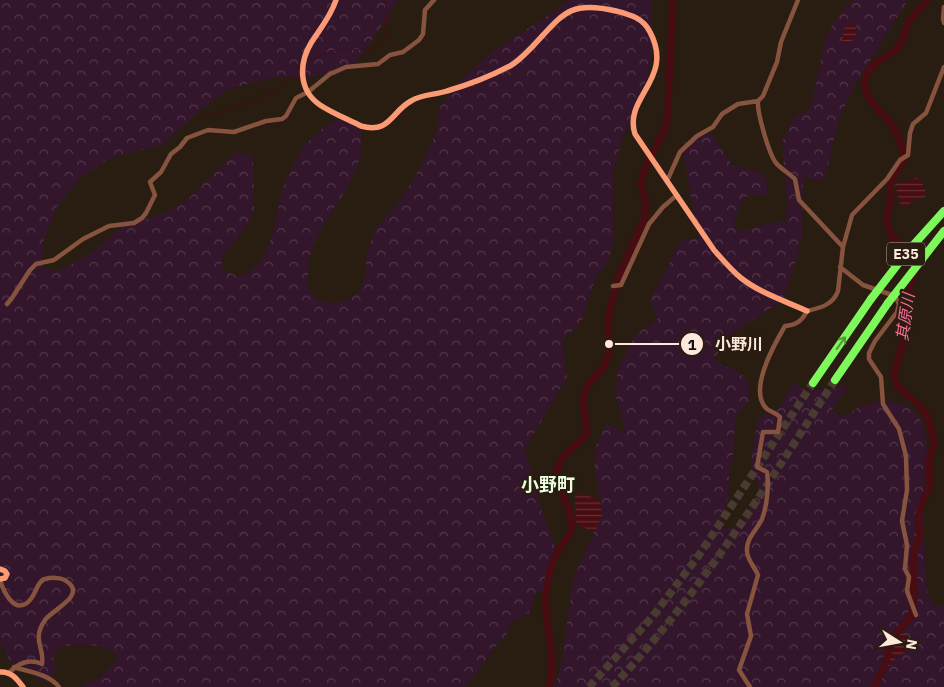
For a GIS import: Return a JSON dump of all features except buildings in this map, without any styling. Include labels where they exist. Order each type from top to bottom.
[{"type":"highway","name":"E35","points":[[814,383],[871,299],[908,251],[944,211]]},
{"type":"highway","name":"E35","points":[[835,380],[888,303],[944,231]]},
{"type":"street","points":[[336,0],[330,15],[310,45],[303,64],[302,75],[312,99],[320,105],[367,128],[383,126],[392,120],[402,106],[412,100],[457,88],[511,65],[524,56],[565,14],[583,7],[596,7],[637,17],[646,25],[658,53],[656,71],[633,116],[635,134],[714,250],[734,272],[758,289],[807,311],[826,306],[835,298],[838,291],[843,247],[852,215],[887,179],[900,160],[908,155],[910,133],[913,124],[926,113],[944,67]]},
{"type":"street","points":[[7,304],[36,264],[54,260],[83,239],[109,226],[126,225],[142,218],[155,195],[150,182],[161,172],[171,154],[187,138],[208,130],[234,132],[266,121],[282,119],[286,116],[296,98],[308,92],[330,74],[346,67],[378,64],[390,55],[403,52],[419,40],[423,34],[425,10],[434,0]]},
{"type":"street","points":[[667,181],[680,152],[697,136],[714,127],[722,114],[738,104],[758,101],[763,96],[777,62],[781,42],[798,0]]},
{"type":"street","points":[[944,7],[944,23]]},
{"type":"street","points":[[758,101],[766,138],[776,163],[795,179],[799,200],[843,247]]},
{"type":"street","points":[[613,286],[621,285],[649,224],[663,207],[677,195]]},
{"type":"street","points":[[840,268],[863,285],[895,296],[899,304],[897,312],[872,347],[869,359],[881,378],[883,404],[899,429],[906,456],[907,490],[902,521],[907,545],[905,569],[908,577],[907,591],[916,615]]},
{"type":"street","points":[[750,687],[739,670],[751,636],[747,614],[758,576],[747,553],[747,547],[749,540],[763,517],[767,495],[767,472],[757,467],[763,432],[778,432],[780,416],[767,409],[764,405],[760,382],[774,344],[785,326],[795,325],[804,318],[807,311]]},
{"type":"street","points":[[0,569],[7,574],[5,578],[0,580],[7,596],[18,606],[26,604],[30,600],[42,580],[56,578],[64,580],[73,588],[74,592],[71,598],[50,614],[40,630],[38,641],[43,658],[42,664],[37,661],[25,662],[8,672]]},
{"type":"street","points":[[14,667],[45,676],[59,687]]},
{"type":"street","points":[[0,672],[8,672],[23,687]]},
{"type":"green space","points":[[0,0],[399,0],[352,69],[335,75],[270,78],[229,89],[204,107],[162,145],[108,159],[79,179],[56,208],[43,243],[43,267],[53,271],[64,269],[94,251],[124,225],[161,215],[185,202],[235,153],[252,155],[254,213],[245,228],[223,255],[221,266],[235,275],[244,274],[255,267],[269,245],[286,180],[304,146],[330,123],[339,119],[348,119],[359,123],[362,144],[358,164],[350,183],[317,237],[310,256],[308,276],[308,287],[317,300],[333,303],[346,301],[359,293],[365,277],[367,252],[375,229],[397,205],[419,170],[436,133],[440,107],[463,77],[493,51],[561,7],[568,0],[652,0],[652,53],[642,101],[622,139],[613,173],[613,246],[607,264],[596,276],[582,321],[562,341],[567,377],[525,449],[539,504],[558,555],[550,591],[537,591],[529,613],[512,622],[506,636],[499,642],[466,687],[86,687],[82,683],[96,681],[119,657],[113,652],[100,647],[63,646],[53,656],[56,672],[41,683],[29,668],[10,662],[2,644],[0,644]]},
{"type":"green space","points":[[854,0],[908,0],[855,85],[839,118],[824,182],[803,176],[802,237],[782,301],[734,332],[715,357],[718,363],[739,372],[748,381],[750,400],[735,417],[734,449],[729,475],[728,500],[722,516],[723,529],[736,527],[747,513],[760,488],[750,465],[758,418],[779,408],[794,382],[804,390],[835,389],[844,384],[848,388],[831,411],[844,416],[864,405],[884,402],[895,402],[913,411],[919,418],[926,438],[924,541],[926,584],[932,603],[935,606],[944,606],[944,687],[555,687],[562,662],[573,579],[602,515],[594,463],[596,446],[606,424],[626,433],[616,397],[617,373],[635,335],[658,319],[650,300],[680,241],[700,238],[682,143],[711,133],[732,165],[758,171],[765,178],[767,194],[744,197],[734,221],[736,230],[742,232],[760,225],[786,221],[787,200],[782,142],[796,115],[807,112],[814,93],[822,53],[830,29]]},
{"type":"shaded area","points":[[852,23],[856,24],[855,37],[852,41],[845,44],[842,40],[845,26]]},
{"type":"shaded area","points":[[917,178],[921,180],[926,193],[925,198],[914,199],[907,207],[900,204],[895,184]]},
{"type":"shaded area","points":[[580,493],[600,500],[602,515],[596,530],[591,531],[577,524],[575,496]]},
{"type":"shaded area","points":[[898,631],[918,643],[896,658],[885,671],[883,670],[891,645]]},
{"type":"waterway","points":[[307,62],[332,51],[369,49],[382,43],[387,26],[385,0]]},
{"type":"waterway","points":[[549,687],[552,664],[546,617],[546,593],[556,554],[569,536],[572,522],[557,472],[564,455],[587,434],[583,400],[587,387],[604,366],[609,355],[608,330],[610,309],[621,271],[644,220],[646,204],[641,182],[646,166],[665,129],[667,121],[673,0]]},
{"type":"waterway","name":"其原川","points":[[874,687],[883,670],[891,645],[898,631],[911,617],[914,599],[913,562],[920,536],[918,519],[920,508],[928,491],[930,481],[929,460],[934,444],[927,416],[918,404],[897,386],[894,374],[905,334],[904,301],[917,264],[890,232],[887,218],[891,199],[891,185],[902,163],[903,150],[892,126],[867,95],[865,81],[869,69],[895,51],[902,41],[910,20],[927,0]]},
{"type":"waterway","points":[[200,116],[232,109],[273,92],[280,88],[301,64]]},
{"type":"tunnel","points":[[612,687],[674,615],[731,539],[835,380]]},
{"type":"tunnel","points":[[589,687],[653,616],[699,555],[813,383]]},
{"type":"place","name":"小野川","points":[[609,344]]},
{"type":"district","name":"小野町","points":[[548,485]]}]
